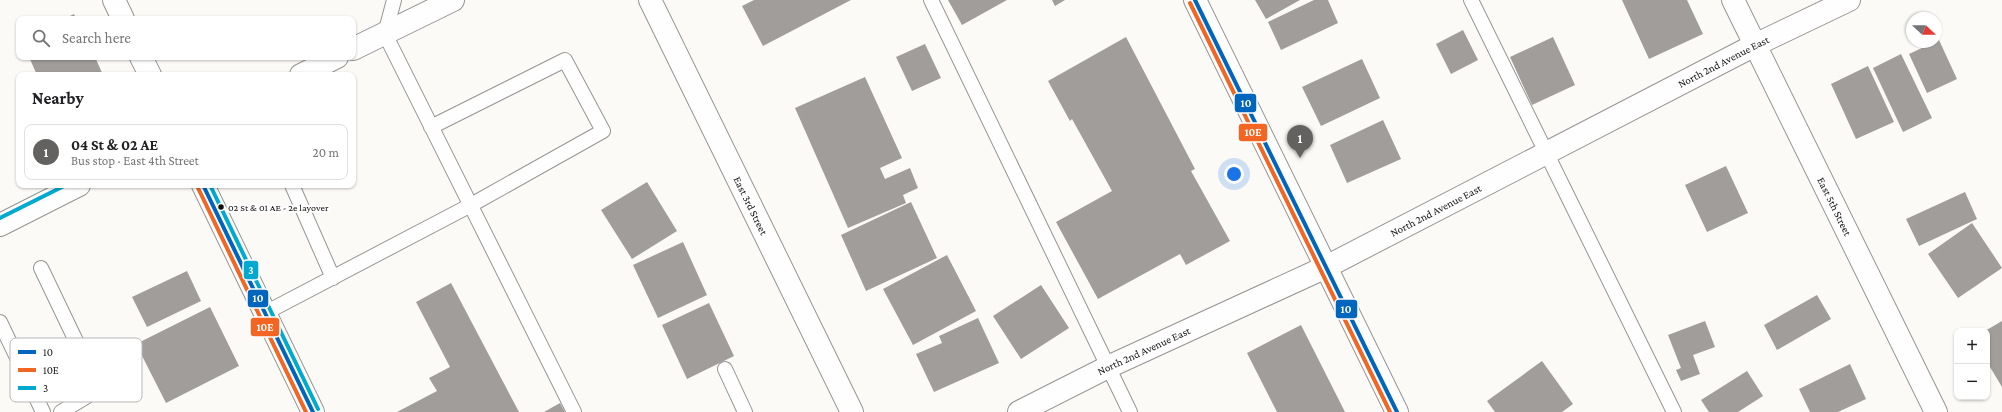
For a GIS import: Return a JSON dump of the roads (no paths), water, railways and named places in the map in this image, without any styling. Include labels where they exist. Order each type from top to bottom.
[{"type":"street","points":[[114,0],[122,16]]},
{"type":"street","points":[[356,48],[453,0]]},
{"type":"street","name":"East 3rd Street","points":[[650,0],[852,412]]},
{"type":"street","points":[[1194,0],[1397,412]]},
{"type":"street","name":"East 5th Street","points":[[1733,0],[1936,412]]},
{"type":"street","name":"North 2nd Avenue East","points":[[1019,412],[1108,367],[1326,267],[1755,45],[1849,0]]},
{"type":"street","points":[[142,60],[148,72]]},
{"type":"street","points":[[307,72],[331,60]]},
{"type":"street","points":[[0,225],[73,188]]},
{"type":"street","points":[[204,188],[312,412]]},
{"type":"lane","points":[[394,0],[385,34],[574,412]]},
{"type":"lane","points":[[930,0],[1130,412]]},
{"type":"lane","points":[[1471,0],[1674,412]]},
{"type":"lane","points":[[265,314],[471,205],[602,131],[565,60],[431,127]]},
{"type":"lane","points":[[293,188],[333,278]]},
{"type":"lane","points":[[41,268],[75,338]]},
{"type":"lane","points":[[0,322],[10,343]]},
{"type":"lane","points":[[725,369],[745,412]]},
{"type":"lane","points":[[38,402],[43,412]]},
{"type":"lane","points":[[61,412],[78,402]]},
{"type":"place","name":"04 St & 02 AE","points":[[1300,158]]},
{"type":"place","name":"02 St & 01 AE - 2e layover","points":[[221,207]]}]
